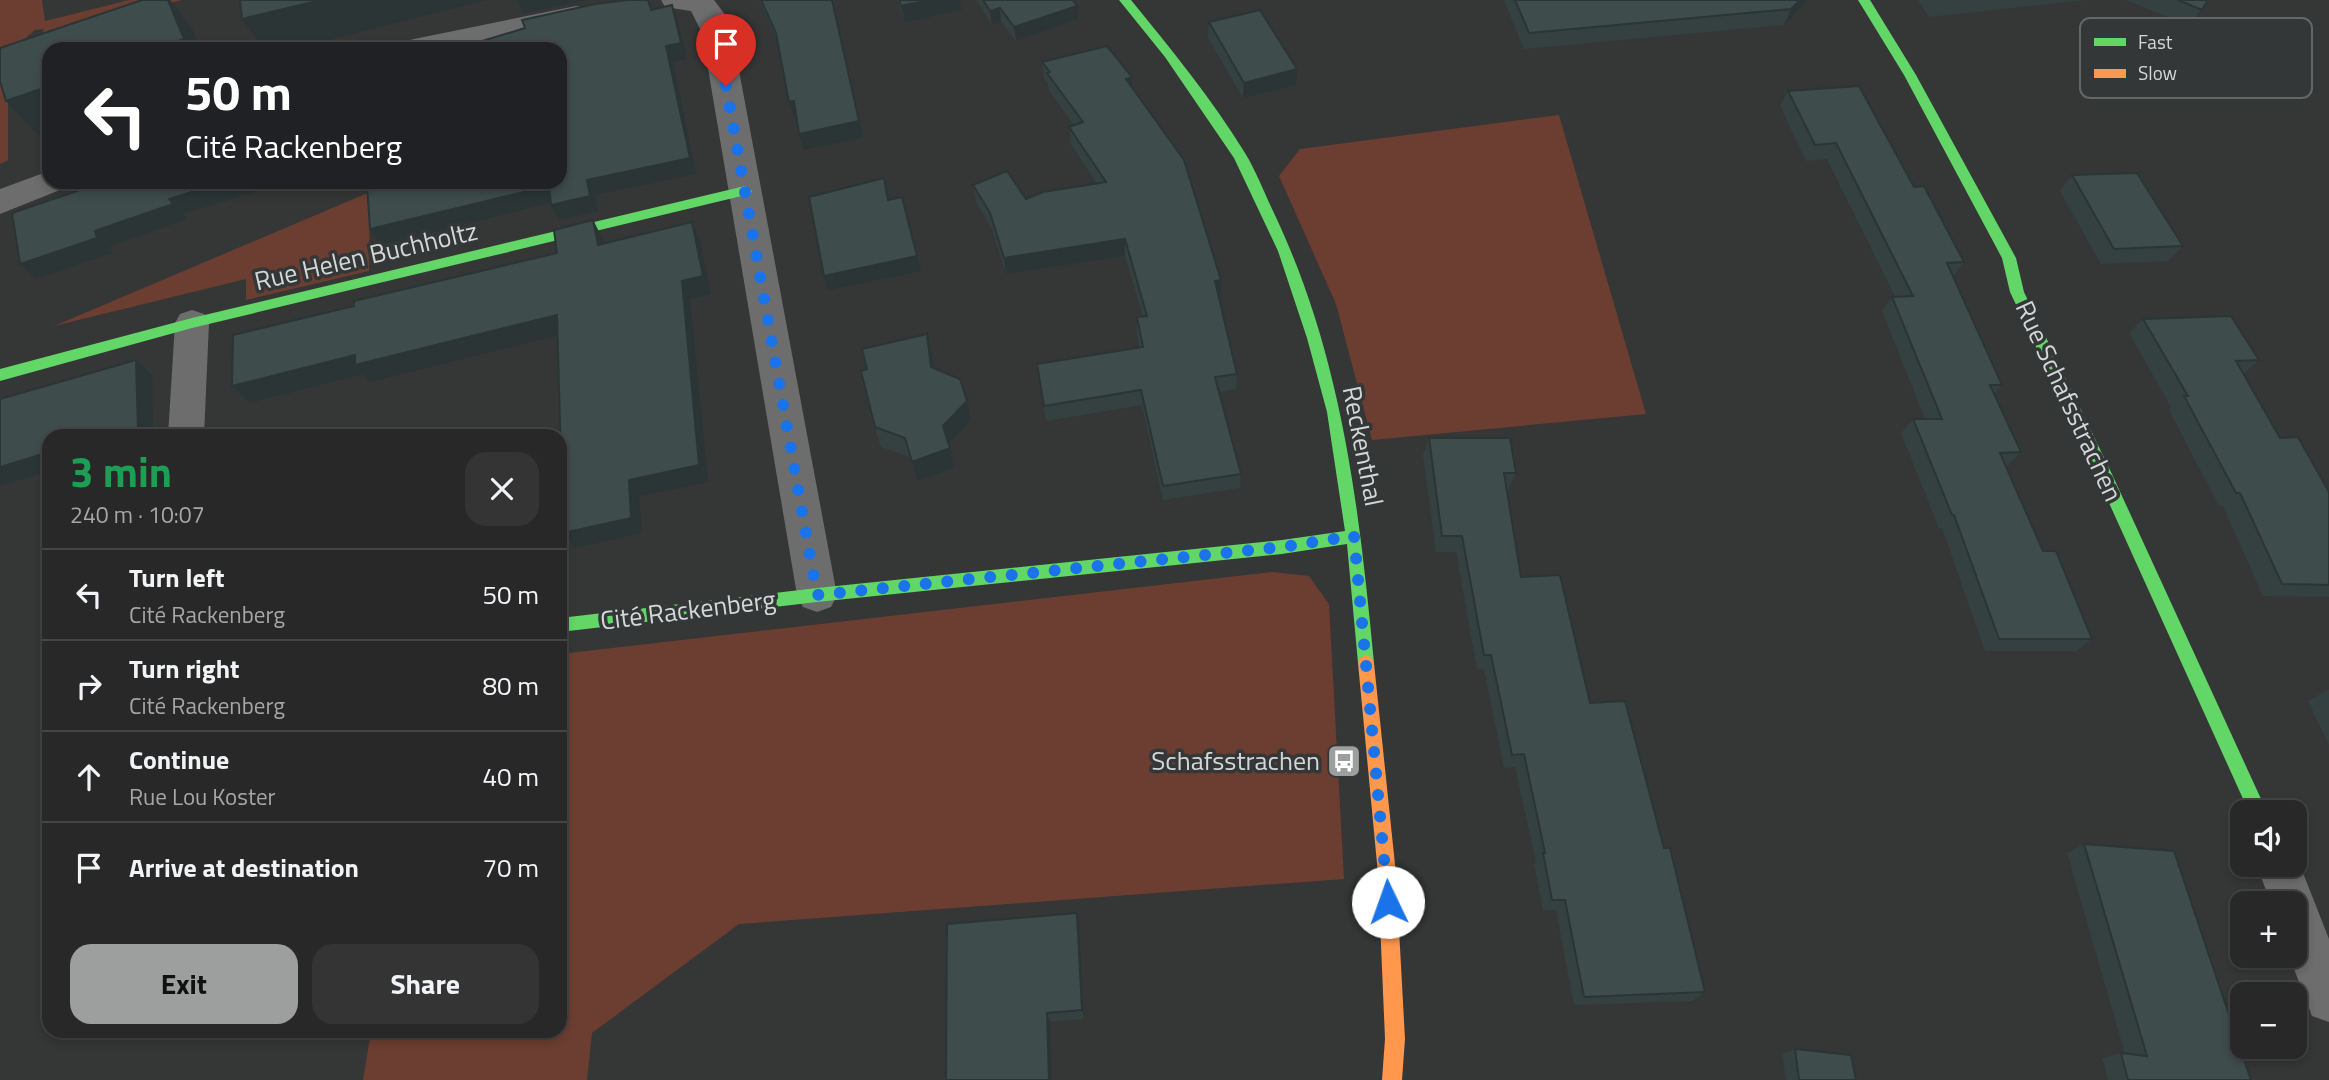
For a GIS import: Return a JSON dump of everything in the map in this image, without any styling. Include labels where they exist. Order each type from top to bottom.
[{"type":"street","points":[[675,0],[700,2],[711,16],[817,595]]},
{"type":"street","name":"Reckenthal","points":[[1125,0],[1169,54],[1240,156],[1285,251],[1314,338],[1334,412],[1354,536],[1387,874],[1395,1040],[1392,1080]]},
{"type":"street","name":"Rue Schafsstrachen","points":[[1864,0],[1910,75],[2009,258],[2017,292],[2109,484],[2253,800]]},
{"type":"street","points":[[447,42],[602,9]]},
{"type":"street","points":[[0,202],[42,185]]},
{"type":"street","name":"Rue Helen Buchholtz","points":[[0,374],[192,323],[745,191]]},
{"type":"street","points":[[186,429],[192,323]]},
{"type":"street","name":"Cité Rackenberg","points":[[567,624],[817,595],[1282,547],[1354,536]]},
{"type":"street","points":[[2307,942],[2329,999]]},
{"type":"shaded area","points":[[0,0],[42,0],[45,21],[129,0],[182,0],[41,37],[44,29],[35,30],[8,53],[8,160],[0,164]]},
{"type":"shaded area","points":[[1559,115],[1646,414],[1372,440],[1336,304],[1279,176],[1300,149]]},
{"type":"shaded area","points":[[370,192],[369,271],[246,300],[246,279],[54,326]]},
{"type":"shaded area","points":[[1272,572],[1309,576],[1329,604],[1344,879],[739,924],[592,1033],[587,1080],[363,1080],[370,1038],[567,1038],[567,653]]},
{"type":"building","points":[[142,0],[168,0],[184,39],[176,42],[42,42],[42,88],[6,101],[0,81],[0,48]]},
{"type":"building","points":[[240,0],[321,0],[242,19]]},
{"type":"building","points":[[648,0],[651,10],[672,5],[681,43],[666,46],[690,158],[587,180],[590,196],[551,205],[549,189],[567,189],[567,42],[479,42],[525,28],[522,20],[595,4]]},
{"type":"building","points":[[761,0],[832,0],[859,121],[799,134],[794,101],[789,102],[776,33]]},
{"type":"building","points":[[899,0],[929,0],[901,6]]},
{"type":"building","points":[[983,0],[1073,0],[1077,6],[1014,27],[1000,8],[990,11]]},
{"type":"building","points":[[1515,0],[1800,0],[1791,9],[1529,33]]},
{"type":"building","points":[[2178,0],[2208,0],[2202,10]]},
{"type":"building","points":[[1260,10],[1297,69],[1244,83],[1209,22]]},
{"type":"building","points":[[1107,46],[1132,77],[1126,79],[1184,160],[1221,280],[1215,281],[1237,374],[1215,377],[1241,474],[1163,486],[1141,390],[1044,406],[1037,364],[1143,347],[1137,317],[1147,316],[1125,239],[1004,258],[990,213],[973,185],[1007,171],[1026,199],[1043,192],[1106,182],[1069,127],[1083,122],[1042,62]]},
{"type":"building","points":[[1859,86],[1914,187],[1924,186],[1964,262],[1947,263],[2002,385],[1990,385],[2021,452],[2000,453],[2043,551],[2056,551],[2092,639],[1999,639],[1954,515],[1913,419],[1942,419],[1892,297],[1913,296],[1836,143],[1815,145],[1788,91]]},
{"type":"building","points":[[2137,173],[2183,246],[2114,249],[2072,175]]},
{"type":"building","points":[[884,178],[888,200],[902,197],[917,256],[824,276],[809,197]]},
{"type":"building","points":[[83,189],[201,189],[169,199],[173,204],[95,231],[97,238],[20,264],[12,213]]},
{"type":"building","points":[[367,189],[537,189],[370,229]]},
{"type":"building","points":[[593,220],[598,245],[692,222],[703,276],[682,281],[699,465],[629,480],[631,518],[567,532],[567,429],[560,429],[557,315],[355,365],[355,355],[232,386],[233,335],[354,306],[354,301],[557,253],[554,230]]},
{"type":"building","points":[[2231,316],[2259,360],[2236,361],[2280,438],[2298,437],[2329,492],[2329,585],[2282,584],[2240,493],[2236,493],[2184,396],[2188,396],[2143,319]]},
{"type":"building","points":[[927,334],[931,367],[960,379],[967,401],[943,426],[950,448],[912,462],[905,438],[875,427],[861,371],[867,369],[862,349]]},
{"type":"building","points":[[136,360],[138,429],[42,429],[42,454],[0,467],[0,399]]},
{"type":"building","points":[[1429,438],[1510,438],[1516,473],[1504,473],[1521,577],[1560,575],[1590,703],[1625,701],[1664,848],[1670,848],[1705,992],[1584,997],[1565,900],[1552,900],[1524,754],[1512,755],[1491,655],[1484,655],[1462,536],[1442,536]]},
{"type":"building","points":[[2084,844],[2174,851],[2230,1018],[2230,1059],[2244,1059],[2251,1080],[2128,1080],[2121,1053],[2147,1056]]},
{"type":"building","points":[[1077,913],[1082,1010],[1047,1013],[1049,1080],[946,1080],[947,924]]},
{"type":"building","points":[[1795,1049],[1851,1055],[1856,1080],[1799,1080]]},
{"type":"traffic: fast","points":[[1125,0],[1169,54],[1240,156],[1285,251],[1314,338],[1334,412],[1354,536],[1366,663]]},
{"type":"traffic: fast","points":[[1864,0],[1910,75],[2009,258],[2017,292],[2103,472],[2253,800]]},
{"type":"traffic: fast","points":[[0,375],[192,323],[745,191]]},
{"type":"traffic: fast","points":[[567,624],[817,595],[1282,547],[1354,536]]},
{"type":"traffic: slow","points":[[1366,663],[1387,874],[1395,1039],[1392,1080]]},
{"type":"place","name":"Schafsstrachen","points":[[1344,761]]},
{"type":"route","points":[[726,86],[817,595],[1282,547],[1354,536],[1388,902]]}]
